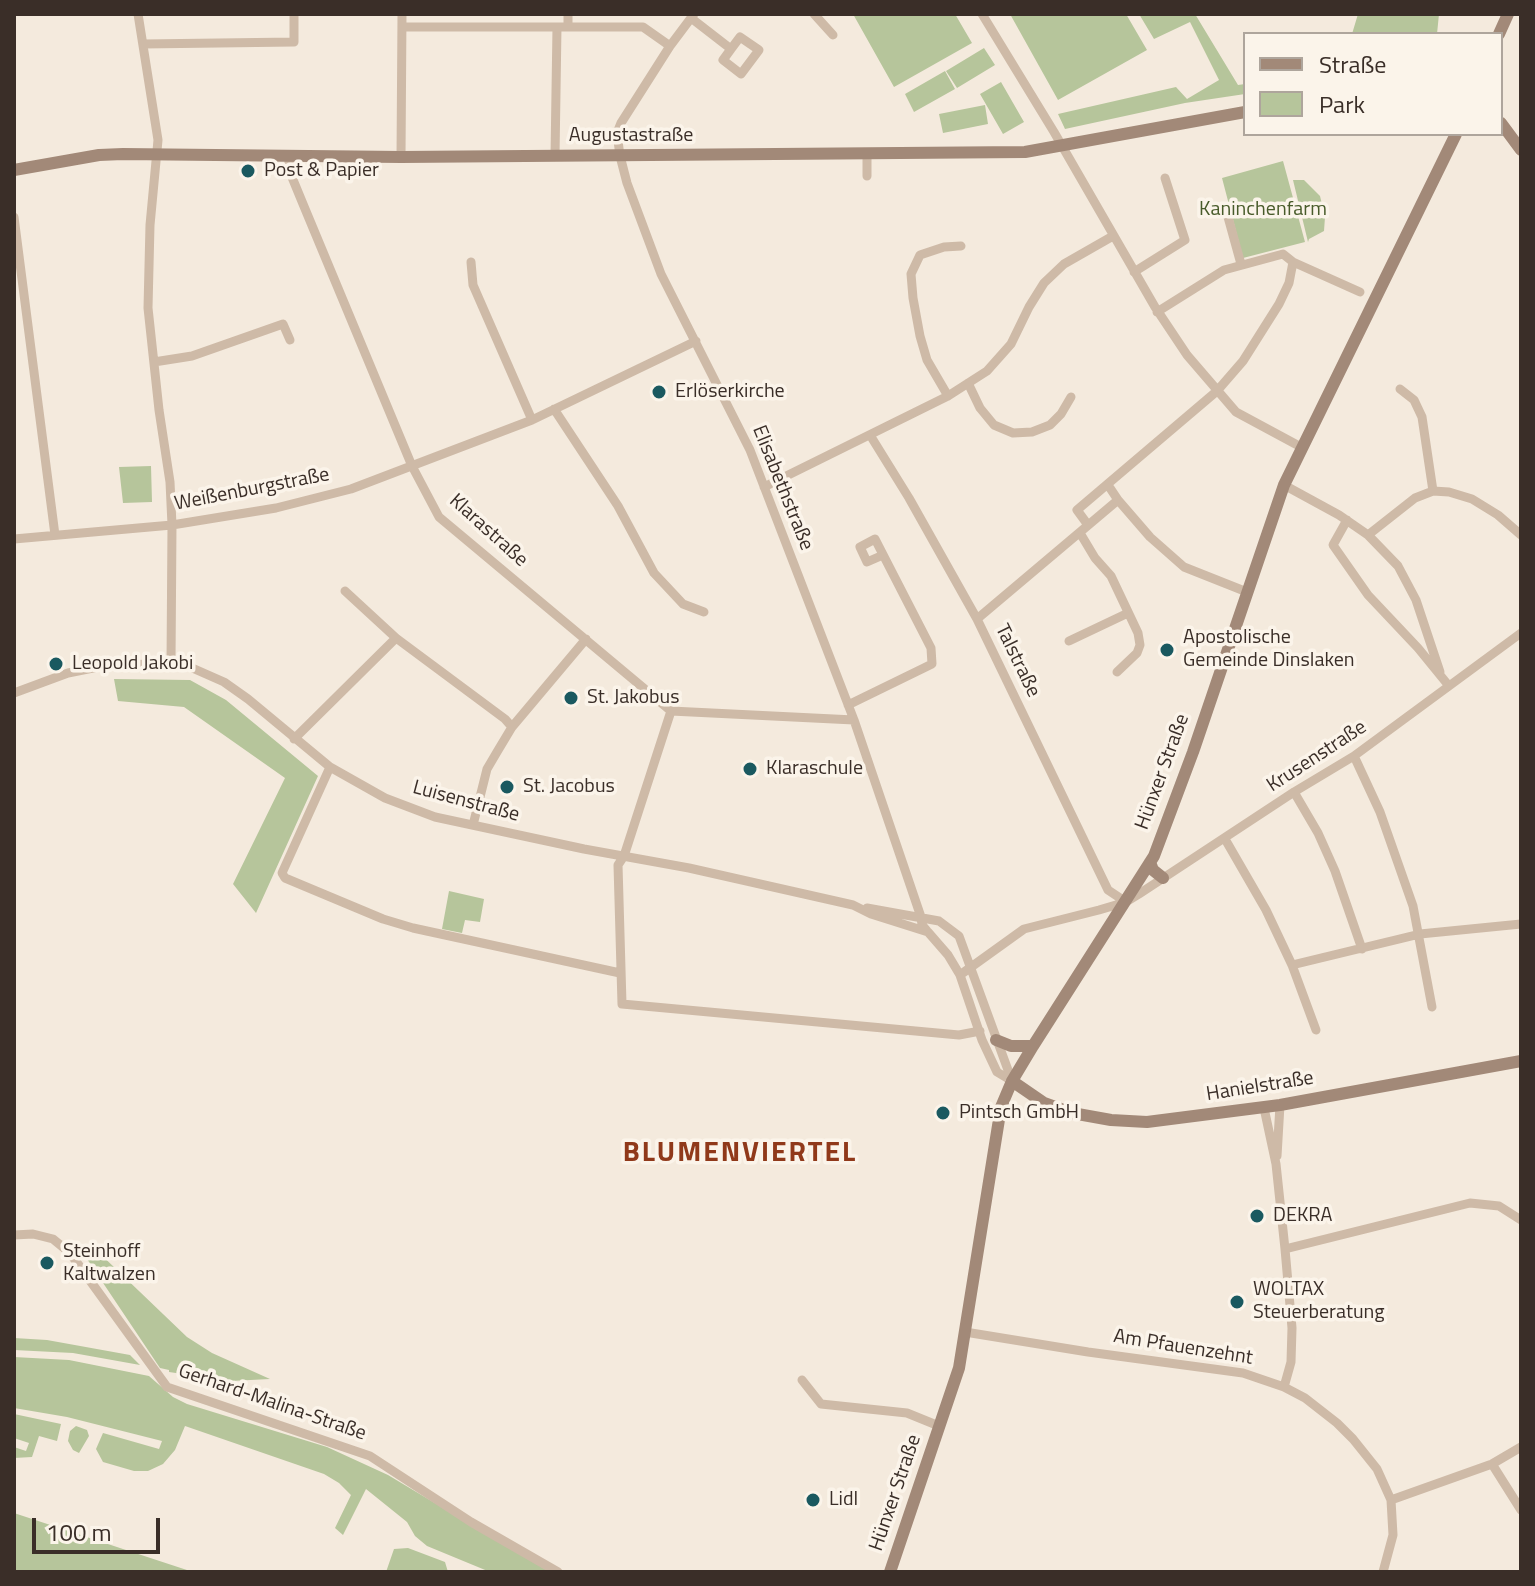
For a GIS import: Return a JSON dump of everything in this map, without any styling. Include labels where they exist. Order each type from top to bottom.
[{"type":"main road","name":"Augustastraße","points":[[14,170],[99,155],[401,157],[1025,152],[1243,112]]},
{"type":"main road","points":[[1503,128],[1521,150]]},
{"type":"main road","name":"Hünxer Straße","points":[[890,1572],[959,1368],[1001,1107],[1033,1046],[1150,862],[1193,752],[1284,485],[1454,136]]},
{"type":"main road","points":[[1150,862],[1153,870],[1163,878]]},
{"type":"main road","points":[[996,1040],[1011,1046],[1033,1046]]},
{"type":"main road","name":"Hanielstraße","points":[[1012,1081],[1028,1094],[1058,1108],[1111,1120],[1147,1122],[1264,1108],[1521,1061]]},
{"type":"street","points":[[138,14],[158,140],[148,308],[170,482],[171,663]]},
{"type":"street","points":[[143,44],[294,42],[294,14]]},
{"type":"street","points":[[401,157],[402,14]]},
{"type":"street","points":[[545,14],[545,27]]},
{"type":"street","points":[[568,14],[568,27]]},
{"type":"street","points":[[814,14],[833,35]]},
{"type":"street","points":[[982,14],[1157,312],[1187,355],[1236,412],[1301,447]]},
{"type":"street","points":[[620,156],[617,133],[621,123],[692,16],[731,49]]},
{"type":"street","points":[[402,27],[643,27],[670,46]]},
{"type":"street","points":[[555,156],[557,27]]},
{"type":"street","name":"Klarastraße","points":[[289,155],[293,181],[412,466],[439,517],[671,711]]},
{"type":"street","points":[[867,155],[867,176]]},
{"type":"street","name":"Elisabethstraße","points":[[620,156],[652,252],[750,450],[854,720],[921,917]]},
{"type":"street","points":[[1134,272],[1185,240],[1165,178]]},
{"type":"street","points":[[14,217],[55,535]]},
{"type":"street","points":[[1228,217],[1241,264]]},
{"type":"street","points":[[764,487],[948,396],[987,371],[1011,344],[1044,283],[1064,264],[1113,236]]},
{"type":"street","points":[[948,396],[923,348],[911,274],[920,255],[944,247],[961,246]]},
{"type":"street","points":[[1157,312],[1224,270],[1283,254],[1293,262],[1360,292]]},
{"type":"street","points":[[471,262],[473,285],[532,420]]},
{"type":"street","points":[[1088,525],[1077,510],[1217,391],[1264,330],[1289,283],[1293,262]]},
{"type":"street","points":[[154,362],[192,356],[283,324],[290,340]]},
{"type":"street","name":"Weißenburgstraße","points":[[14,539],[172,525],[288,505],[351,489],[532,420],[696,341]]},
{"type":"street","points":[[968,383],[980,408],[994,425],[1013,433],[1032,432],[1050,425],[1071,397]]},
{"type":"street","points":[[1400,389],[1414,400],[1422,417],[1433,491]]},
{"type":"street","points":[[554,409],[618,506],[654,573],[683,604],[704,612]]},
{"type":"street","name":"Talstraße","points":[[870,435],[977,619],[1108,890]]},
{"type":"street","points":[[1108,485],[1150,537],[1184,567],[1247,592]]},
{"type":"street","points":[[1284,485],[1347,520],[1368,535],[1398,566],[1416,600],[1440,672]]},
{"type":"street","points":[[1368,535],[1415,498],[1433,491],[1472,499],[1498,515],[1521,535]]},
{"type":"street","points":[[977,619],[1118,500]]},
{"type":"street","points":[[1347,520],[1333,545],[1368,595],[1440,672],[1449,686]]},
{"type":"street","points":[[1080,533],[1095,558],[1111,576],[1140,645],[1137,653],[1117,672]]},
{"type":"street","points":[[848,705],[932,664],[931,648],[883,555]]},
{"type":"street","points":[[345,591],[396,638],[512,727]]},
{"type":"street","points":[[1069,641],[1128,613]]},
{"type":"street","name":"Krusenstraße","points":[[1126,902],[1354,756],[1521,633]]},
{"type":"street","points":[[294,739],[396,638]]},
{"type":"street","points":[[473,825],[487,769],[512,727],[586,639]]},
{"type":"street","name":"Luisenstraße","points":[[14,693],[68,673],[103,666],[171,663],[190,667],[224,682],[330,767],[385,798],[435,817],[939,921],[959,936],[1012,1081]]},
{"type":"street","points":[[854,720],[671,711],[624,856],[618,865],[622,1004],[959,1035],[980,1031]]},
{"type":"street","points":[[1354,756],[1380,812],[1413,906],[1432,1007]]},
{"type":"street","points":[[330,767],[282,873],[285,878],[383,919],[413,928],[620,973]]},
{"type":"street","points":[[1294,792],[1335,871],[1362,949]]},
{"type":"street","points":[[1225,839],[1266,910],[1292,965],[1316,1030]]},
{"type":"street","points":[[1099,910],[1108,890],[1126,902]]},
{"type":"street","points":[[960,975],[1024,929],[1126,902]]},
{"type":"street","name":"Luisenstraße","points":[[853,905],[928,932]]},
{"type":"street","points":[[921,917],[922,925],[948,955],[960,975],[997,1072],[1012,1081]]},
{"type":"street","points":[[1292,965],[1420,934],[1521,924]]},
{"type":"street","points":[[1276,1164],[1280,1105]]},
{"type":"street","points":[[1264,1108],[1276,1164],[1292,1328],[1291,1362],[1284,1387]]},
{"type":"street","points":[[1285,1249],[1470,1203],[1499,1206],[1521,1220]]},
{"type":"street","name":"Gerhard-Malina-Straße","points":[[14,1235],[33,1234],[53,1239],[70,1253],[167,1387],[370,1456],[471,1522],[558,1572]]},
{"type":"street","name":"Am Pfauenzehnt","points":[[965,1332],[1229,1370],[1284,1387],[1305,1398],[1353,1439],[1377,1469],[1391,1500]]},
{"type":"street","name":"Hünxer Straße","points":[[802,1380],[821,1404],[907,1413],[939,1426]]},
{"type":"street","points":[[1383,1572],[1393,1535],[1391,1500],[1492,1464],[1521,1447]]},
{"type":"street","points":[[1492,1464],[1521,1510]]},
{"type":"green space","points":[[853,14],[955,14],[972,43],[894,87]]},
{"type":"green space","points":[[1010,14],[1126,14],[1147,50],[1058,100]]},
{"type":"green space","points":[[1139,14],[1195,14],[1238,85],[1243,84],[1243,94],[1185,103],[1065,129],[1058,114],[1176,87],[1187,99],[1219,80],[1190,22],[1154,39]]},
{"type":"green space","points":[[1358,14],[1439,14],[1437,32],[1353,32]]},
{"type":"green space","points":[[984,48],[995,65],[957,88],[946,71]]},
{"type":"green space","points":[[945,71],[955,89],[914,112],[905,94]]},
{"type":"green space","points":[[1001,82],[1024,122],[1003,134],[980,94]]},
{"type":"green space","points":[[985,105],[988,124],[943,133],[939,114]]},
{"type":"green space","name":"Kaninchenfarm","points":[[1283,161],[1305,242],[1243,258],[1222,178]]},
{"type":"green space","points":[[1293,180],[1304,180],[1320,196],[1325,217],[1324,231],[1308,242]]},
{"type":"green space","points":[[151,466],[152,502],[123,503],[119,467]]},
{"type":"green space","points":[[114,679],[190,680],[226,700],[318,776],[256,913],[233,884],[285,778],[184,707],[118,701]]},
{"type":"green space","points":[[449,891],[484,899],[480,922],[465,920],[462,933],[442,929]]},
{"type":"green space","points":[[92,1246],[187,1337],[212,1353],[270,1379],[231,1381],[160,1368],[83,1253]]},
{"type":"green space","points":[[14,1338],[47,1340],[130,1355],[140,1365],[73,1353],[14,1350]]},
{"type":"green space","points":[[14,1357],[69,1360],[149,1376],[173,1397],[187,1404],[327,1447],[388,1475],[550,1572],[490,1572],[427,1546],[415,1536],[407,1522],[366,1489],[343,1535],[335,1528],[351,1495],[339,1483],[324,1474],[185,1426],[175,1450],[163,1464],[148,1471],[134,1471],[103,1462],[96,1449],[103,1433],[159,1449],[162,1441],[67,1417],[14,1408]]},
{"type":"green space","points":[[14,1414],[61,1424],[57,1441],[39,1436],[32,1457],[14,1458],[14,1447],[26,1451],[29,1443],[14,1438]]},
{"type":"green space","points":[[76,1426],[87,1430],[89,1436],[79,1453],[68,1441],[70,1431]]},
{"type":"green space","points":[[14,1513],[123,1549],[193,1572],[14,1572]]},
{"type":"green space","points":[[408,1548],[445,1562],[448,1572],[386,1572],[394,1549]]},
{"type":"place","name":"Post & Papier","points":[[248,171]]},
{"type":"place","name":"Erlöserkirche","points":[[659,392]]},
{"type":"place","name":"Apostolische Gemeinde Dinslaken","points":[[1167,650]]},
{"type":"place","name":"Leopold Jakobi","points":[[56,664]]},
{"type":"place","name":"St. Jakobus","points":[[571,698]]},
{"type":"place","name":"Klaraschule","points":[[750,769]]},
{"type":"place","name":"St. Jacobus","points":[[507,787]]},
{"type":"place","name":"Pintsch GmbH","points":[[943,1113]]},
{"type":"place","name":"DEKRA","points":[[1257,1216]]},
{"type":"place","name":"Steinhoff Kaltwalzen","points":[[47,1263]]},
{"type":"place","name":"WOLTAX Steuerberatung","points":[[1237,1302]]},
{"type":"place","name":"Lidl","points":[[813,1500]]},
{"type":"district","name":"BLUMENVIERTEL","points":[[740,1154]]}]
